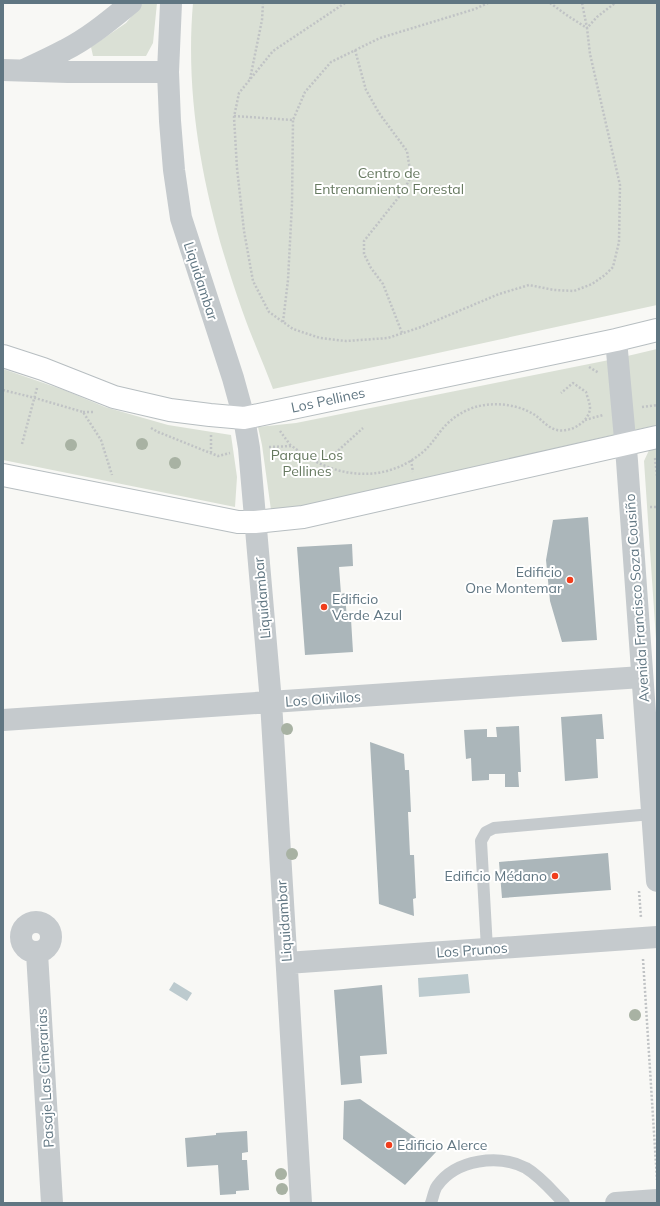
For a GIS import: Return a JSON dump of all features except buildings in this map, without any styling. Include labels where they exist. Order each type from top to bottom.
[{"type":"main road","name":"Los Pellines","points":[[3,356],[43,368],[120,399],[170,410],[244,418],[616,340],[657,330]]},
{"type":"main road","points":[[3,475],[210,517],[238,522],[255,522],[303,517],[625,444],[656,446]]},
{"type":"street","points":[[13,70],[66,50],[96,31],[131,3]]},
{"type":"street","name":"Liquidambar","points":[[171,3],[168,72],[170,121],[174,170],[181,218],[211,312],[225,350],[244,418],[249,448],[271,702],[301,1203]]},
{"type":"street","points":[[13,70],[68,72],[168,72]]},
{"type":"street","name":"Avenida Francisco Soza Cousiño","points":[[616,340],[657,881]]},
{"type":"street","name":"Los Olivillos","points":[[3,720],[642,677]]},
{"type":"street","name":"Los Prunos","points":[[287,963],[657,937]]},
{"type":"street","name":"Pasaje Las Cinerarias","points":[[38,953],[52,1203]]},
{"type":"street","points":[[616,1203],[657,1200]]},
{"type":"lane","points":[[488,948],[481,841],[486,832],[494,828],[652,814]]},
{"type":"lane","points":[[431,1203],[437,1186],[447,1176],[459,1168],[472,1163],[493,1160],[513,1163],[526,1168],[537,1176],[564,1203]]},
{"type":"path","points":[[250,80],[262,20],[263,3]]},
{"type":"path","points":[[345,3],[274,51],[239,94],[234,116],[237,168],[244,231],[253,281],[269,312],[283,322],[294,329],[320,338],[339,340],[388,338],[421,327],[499,294],[530,285],[554,290],[574,291],[592,284],[605,276],[613,267],[619,242],[620,185],[590,54],[582,3]]},
{"type":"path","points":[[283,322],[288,280],[292,204],[293,120],[306,92],[331,62],[355,50],[380,38],[475,9],[488,3]]},
{"type":"path","points":[[550,3],[587,28]]},
{"type":"path","points":[[587,28],[597,17],[615,3]]},
{"type":"path","points":[[355,50],[366,90],[379,113],[408,151],[411,177],[402,193],[364,241],[364,254],[371,268],[383,284],[402,333]]},
{"type":"path","points":[[234,116],[293,120]]},
{"type":"path","points":[[22,444],[43,368]]},
{"type":"path","points":[[146,425],[158,432],[218,456],[249,448],[292,446],[300,454],[328,468],[349,474],[365,475],[381,473],[397,468],[412,460],[424,450],[453,418],[465,411],[479,406],[493,404],[522,408],[551,428],[558,430],[566,430],[579,425],[584,420],[590,407],[586,392],[573,383],[561,393]]},
{"type":"path","points":[[3,390],[83,412],[98,412]]},
{"type":"path","points":[[83,412],[101,440],[111,468],[115,497]]},
{"type":"path","points":[[313,460],[331,457],[363,428]]},
{"type":"path","points":[[656,446],[657,476]]},
{"type":"green space","points":[[143,3],[157,3],[153,43],[146,56],[93,56],[91,47],[126,23]]},
{"type":"green space","name":"Centro de Entrenamiento Forestal","points":[[193,3],[657,3],[657,305],[273,389],[229,273],[209,197],[195,120],[191,42]]},
{"type":"green space","name":"Parque Los Pellines","points":[[657,349],[657,425],[301,506],[271,510],[258,427],[296,423]]},
{"type":"green space","name":"Parque Los Pellines","points":[[3,369],[64,390],[105,407],[168,425],[231,435],[237,477],[235,507],[3,460]]},
{"type":"green space","points":[[657,445],[657,654],[644,461],[651,446]]},
{"type":"shaded area","points":[[468,974],[470,993],[419,997],[418,978]]},
{"type":"shaded area","points":[[174,982],[192,993],[187,1001],[169,990]]},
{"type":"place","name":"Edificio One Montemar","points":[[570,580]]},
{"type":"place","name":"Edificio Verde Azul","points":[[324,607]]},
{"type":"place","name":"Edificio Médano","points":[[555,876]]},
{"type":"place","name":"Edificio Alerce","points":[[389,1145]]}]
